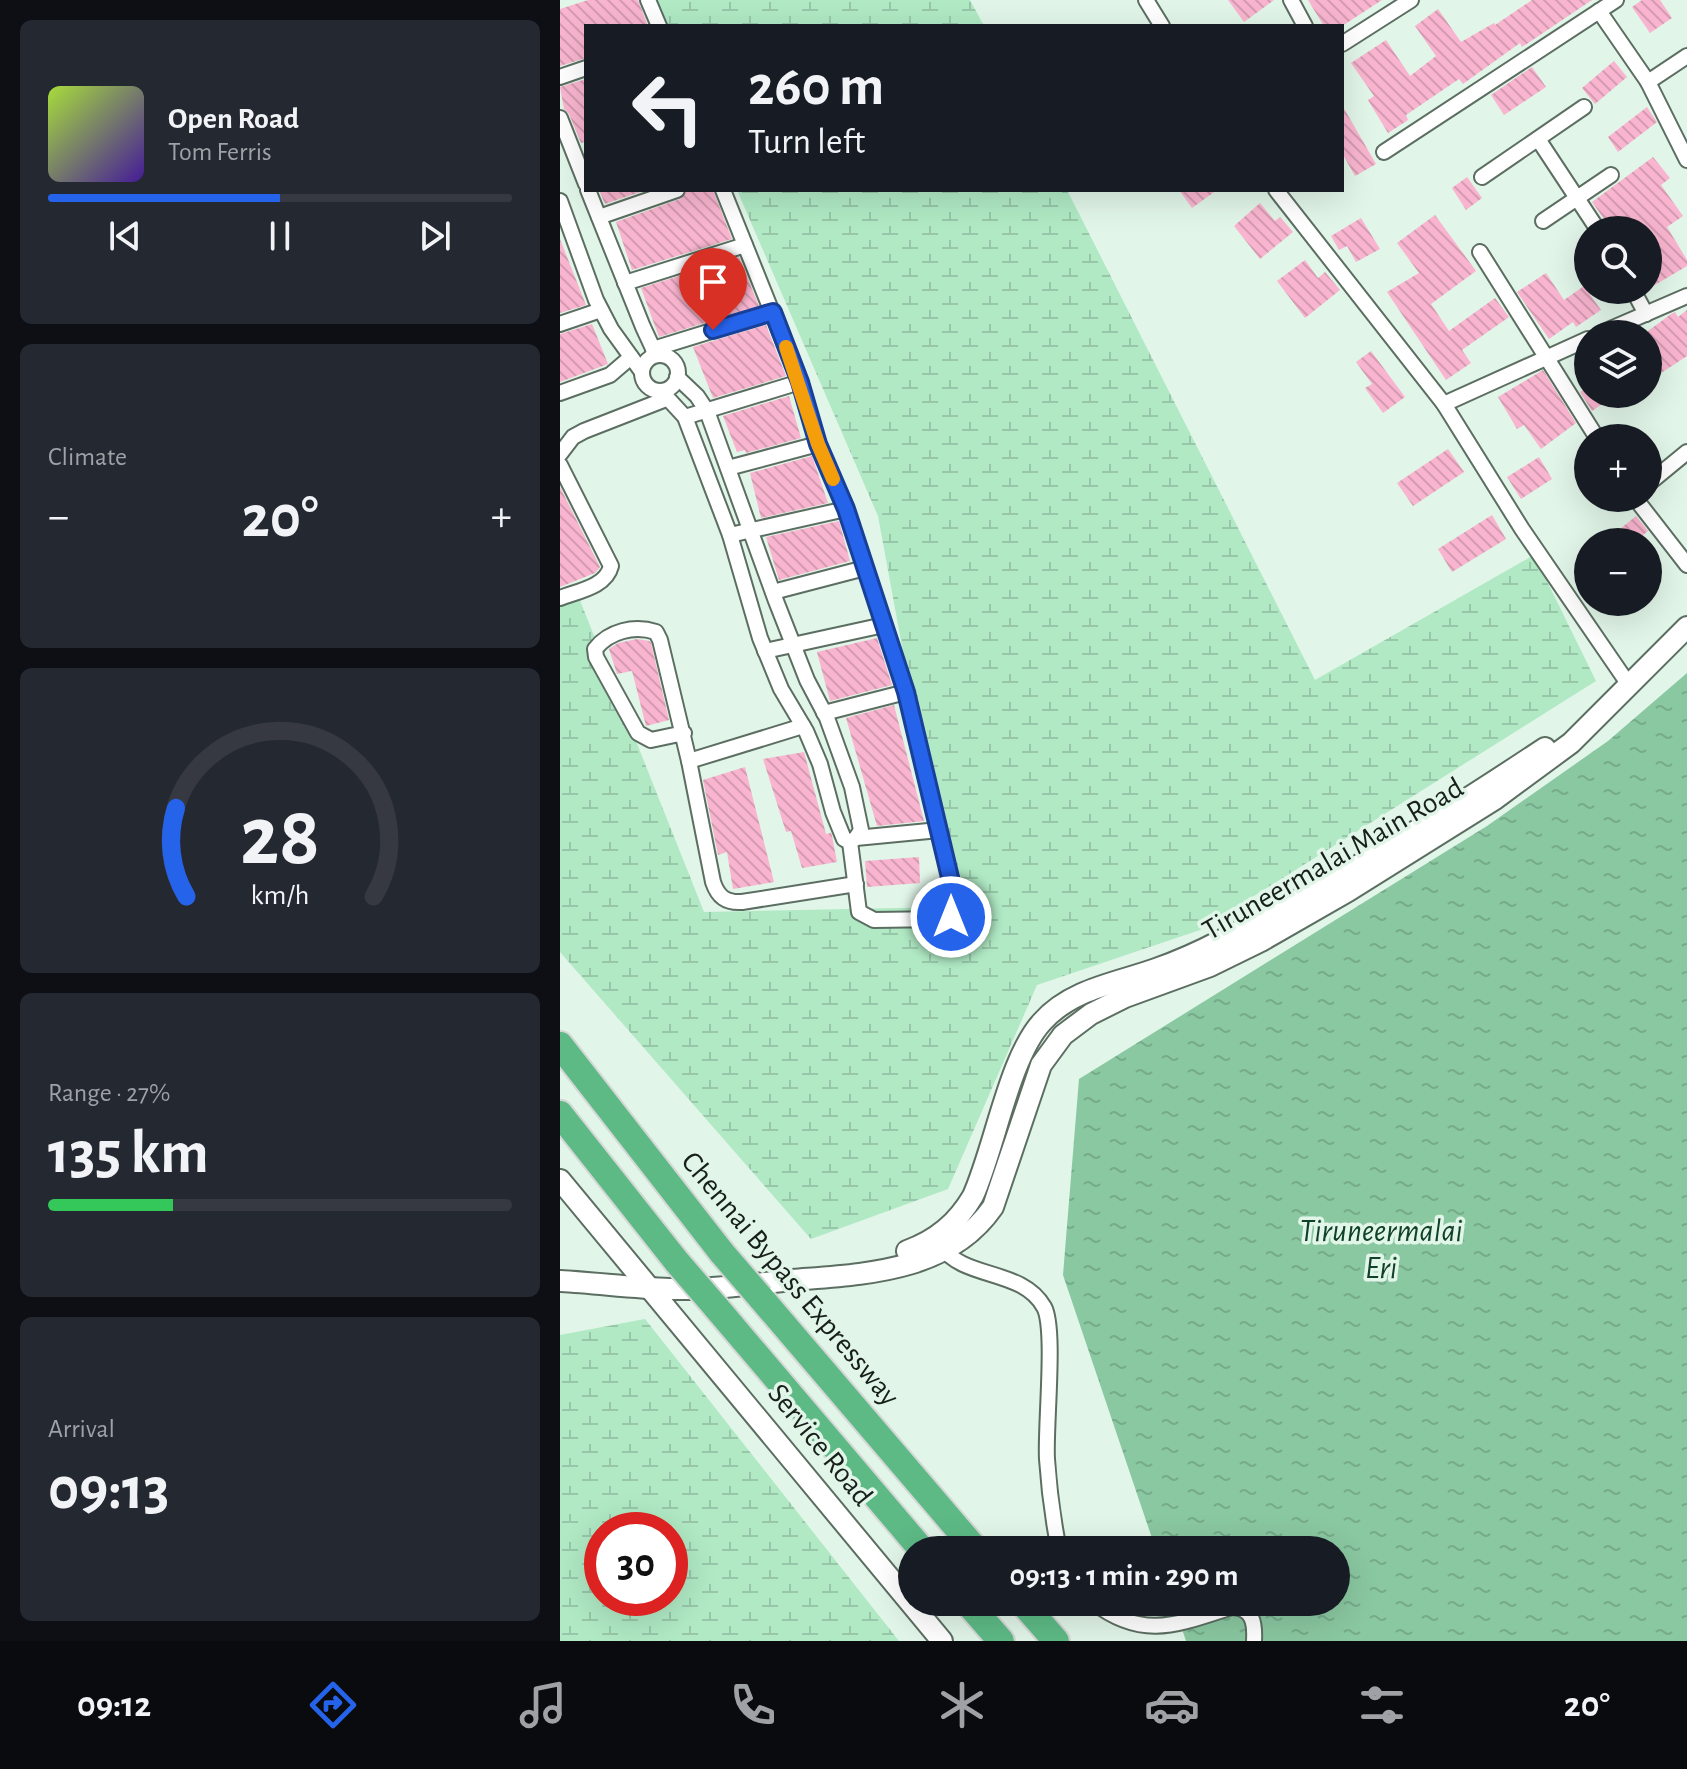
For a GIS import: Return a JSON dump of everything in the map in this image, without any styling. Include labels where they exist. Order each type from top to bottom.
[{"type":"highway","name":"Chennai Bypass Expressway","points":[[560,1045],[722,1253],[964,1536]]},
{"type":"highway","points":[[560,1114],[677,1262],[910,1536]]},
{"type":"highway","points":[[979,1616],[1001,1641]]},
{"type":"highway","points":[[1034,1616],[1056,1641]]},
{"type":"main road","name":"Tiruneermalai Main Road","points":[[560,1281],[650,1287],[716,1274],[881,1259],[940,1244],[973,1196],[1021,1057],[1034,1032],[1051,1013],[1089,991],[1197,952],[1301,898],[1529,759],[1592,715],[1629,685],[1687,627]]},
{"type":"main road","name":"Service Road","points":[[560,1180],[942,1641]]},
{"type":"street","points":[[648,0],[658,24]]},
{"type":"street","points":[[1146,0],[1161,24]]},
{"type":"street","points":[[1291,0],[1304,24]]},
{"type":"street","points":[[1344,43],[1411,0]]},
{"type":"street","points":[[1384,152],[1616,0]]},
{"type":"street","points":[[1599,11],[1648,82],[1687,160]]},
{"type":"street","points":[[1648,82],[1687,56]]},
{"type":"street","points":[[560,77],[584,69]]},
{"type":"street","points":[[1482,177],[1584,107]]},
{"type":"street","points":[[560,118],[563,134],[580,153],[584,174]]},
{"type":"street","points":[[1538,139],[1590,216]]},
{"type":"street","points":[[1543,221],[1581,201],[1611,175]]},
{"type":"street","points":[[560,454],[573,437],[663,395],[677,377],[676,365],[672,360],[655,352],[589,192]]},
{"type":"street","points":[[599,217],[671,192]]},
{"type":"street","points":[[677,377],[697,396],[707,411],[793,644],[852,787],[861,830],[853,840],[859,912],[874,920],[951,917],[957,907],[906,692],[846,509],[818,444],[800,382],[724,192]]},
{"type":"street","points":[[1278,192],[1444,404],[1522,529],[1629,685]]},
{"type":"street","points":[[560,201],[567,242],[611,329],[642,372],[645,383],[663,395],[685,417],[730,535],[765,651],[820,764],[844,839],[939,830]]},
{"type":"street","points":[[625,283],[745,245]]},
{"type":"street","points":[[1480,252],[1588,424]]},
{"type":"street","points":[[1632,320],[1687,296]]},
{"type":"street","points":[[1641,304],[1646,314]]},
{"type":"street","points":[[560,324],[601,310]]},
{"type":"street","points":[[642,372],[646,361],[655,352],[773,312]]},
{"type":"street","points":[[1444,404],[1574,345]]},
{"type":"street","points":[[560,393],[610,375],[631,357]]},
{"type":"street","points":[[685,417],[800,382]]},
{"type":"street","points":[[728,468],[818,444]]},
{"type":"street","points":[[1662,473],[1687,452]]},
{"type":"street","points":[[560,465],[611,566],[609,574],[597,584],[560,598]]},
{"type":"street","points":[[730,535],[846,509]]},
{"type":"street","points":[[1646,512],[1687,565]]},
{"type":"street","points":[[773,592],[865,568]]},
{"type":"street","points":[[765,651],[884,625]]},
{"type":"street","points":[[684,733],[651,740],[638,733],[596,657],[595,649],[601,641],[637,628],[656,632],[660,640],[684,733],[713,882],[722,898],[742,902],[856,884]]},
{"type":"street","points":[[824,713],[906,692]]},
{"type":"street","points":[[689,761],[803,726]]},
{"type":"street","points":[[940,1244],[954,1259],[1023,1286],[1043,1306],[1049,1327],[1047,1459],[1057,1536]]},
{"type":"street","points":[[1114,1616],[1154,1627],[1176,1626],[1205,1616]]},
{"type":"street","points":[[1252,1616],[1254,1641]]},
{"type":"green space","points":[[654,0],[970,0],[983,24],[664,24]]},
{"type":"green space","points":[[738,192],[1068,192],[1315,680],[1534,555],[1596,681],[1200,930],[1037,985],[948,1189],[811,1239],[560,952],[560,606],[579,598],[704,912],[950,907],[878,516]]},
{"type":"green space","points":[[645,1319],[899,1641],[560,1641],[560,1335]]},
{"type":"water","name":"Tiruneermalai Eri","points":[[1687,673],[1687,1641],[1186,1641],[1178,1616],[1350,1616],[1350,1536],[1151,1536],[1063,1275],[1079,1079],[1487,826],[1608,741]]},
{"type":"building","points":[[588,0],[638,0],[647,24],[584,24],[584,59],[560,66],[560,9]]},
{"type":"building","points":[[1228,0],[1274,0],[1244,22]]},
{"type":"building","points":[[1308,0],[1382,0],[1344,25],[1323,24]]},
{"type":"building","points":[[1532,0],[1592,0],[1522,47],[1520,43],[1463,84],[1459,79],[1406,115],[1408,120],[1388,133],[1368,100],[1374,96],[1351,63],[1386,40],[1410,76],[1436,56],[1415,26],[1438,9],[1461,42],[1495,25]]},
{"type":"building","points":[[1642,0],[1660,0],[1672,18],[1650,33],[1632,7]]},
{"type":"building","points":[[1614,61],[1627,77],[1595,104],[1582,88]]},
{"type":"building","points":[[1532,67],[1546,87],[1504,115],[1491,95]]},
{"type":"building","points":[[584,80],[584,142],[581,143],[564,109],[560,87]]},
{"type":"building","points":[[1647,107],[1657,122],[1618,152],[1608,137]]},
{"type":"building","points":[[1344,108],[1376,164],[1355,176],[1344,157]]},
{"type":"building","points":[[1653,157],[1670,178],[1661,185],[1683,216],[1667,227],[1687,260],[1687,266],[1662,281],[1662,216],[1602,216],[1592,202]]},
{"type":"building","points":[[1467,177],[1482,198],[1466,210],[1452,188]]},
{"type":"building","points":[[600,192],[640,192],[605,204]]},
{"type":"building","points":[[685,192],[714,192],[732,239],[632,270],[616,222],[680,199]]},
{"type":"building","points":[[1180,192],[1214,192],[1192,208]]},
{"type":"building","points":[[1260,203],[1275,221],[1280,217],[1293,232],[1260,259],[1234,226]]},
{"type":"building","points":[[1435,215],[1476,271],[1431,304],[1449,331],[1495,298],[1509,317],[1462,350],[1471,363],[1446,380],[1387,292],[1419,273],[1397,243]]},
{"type":"building","points":[[1361,218],[1380,249],[1356,262],[1347,246],[1339,250],[1331,236]]},
{"type":"building","points":[[560,239],[586,305],[560,313]]},
{"type":"building","points":[[739,257],[759,306],[659,337],[641,288]]},
{"type":"building","points":[[1305,260],[1318,278],[1325,272],[1340,290],[1305,318],[1277,281]]},
{"type":"building","points":[[1546,273],[1564,300],[1574,293],[1574,304],[1597,304],[1601,310],[1586,320],[1574,320],[1574,324],[1549,339],[1517,292]]},
{"type":"building","points":[[1687,310],[1687,356],[1662,372],[1662,321],[1675,312],[1678,317]]},
{"type":"building","points":[[592,324],[608,364],[560,382],[560,334]]},
{"type":"building","points":[[766,325],[786,376],[713,398],[693,347]]},
{"type":"building","points":[[1371,351],[1405,397],[1383,413],[1365,388],[1372,384],[1356,362]]},
{"type":"building","points":[[1543,370],[1576,423],[1541,449],[1524,425],[1517,429],[1498,397]]},
{"type":"building","points":[[789,396],[801,438],[746,453],[745,450],[737,452],[723,416]]},
{"type":"building","points":[[1448,449],[1464,472],[1413,506],[1397,483]]},
{"type":"building","points":[[812,456],[828,503],[761,518],[750,473]]},
{"type":"building","points":[[1539,457],[1552,479],[1521,499],[1507,477]]},
{"type":"building","points":[[560,487],[600,567],[595,573],[560,587]]},
{"type":"building","points":[[1492,515],[1506,539],[1452,572],[1438,549]]},
{"type":"building","points":[[1636,516],[1646,528],[1621,528]]},
{"type":"building","points":[[839,521],[850,561],[779,580],[766,537]]},
{"type":"building","points":[[877,638],[892,685],[830,701],[817,652]]},
{"type":"building","points":[[637,639],[651,643],[669,720],[646,726],[632,671],[617,674],[609,649],[618,643]]},
{"type":"building","points":[[894,705],[924,821],[877,826],[846,718]]},
{"type":"building","points":[[804,752],[826,834],[831,833],[832,836],[837,862],[802,868],[791,831],[786,832],[763,759]]},
{"type":"building","points":[[745,767],[774,882],[733,889],[727,852],[718,855],[703,780]]},
{"type":"building","points":[[919,857],[920,883],[867,887],[865,861]]},
{"type":"slow traffic","points":[[786,347],[833,479]]},
{"type":"route","points":[[713,330],[773,312],[800,382],[818,444],[846,509],[908,699],[957,907],[951,917]]}]
